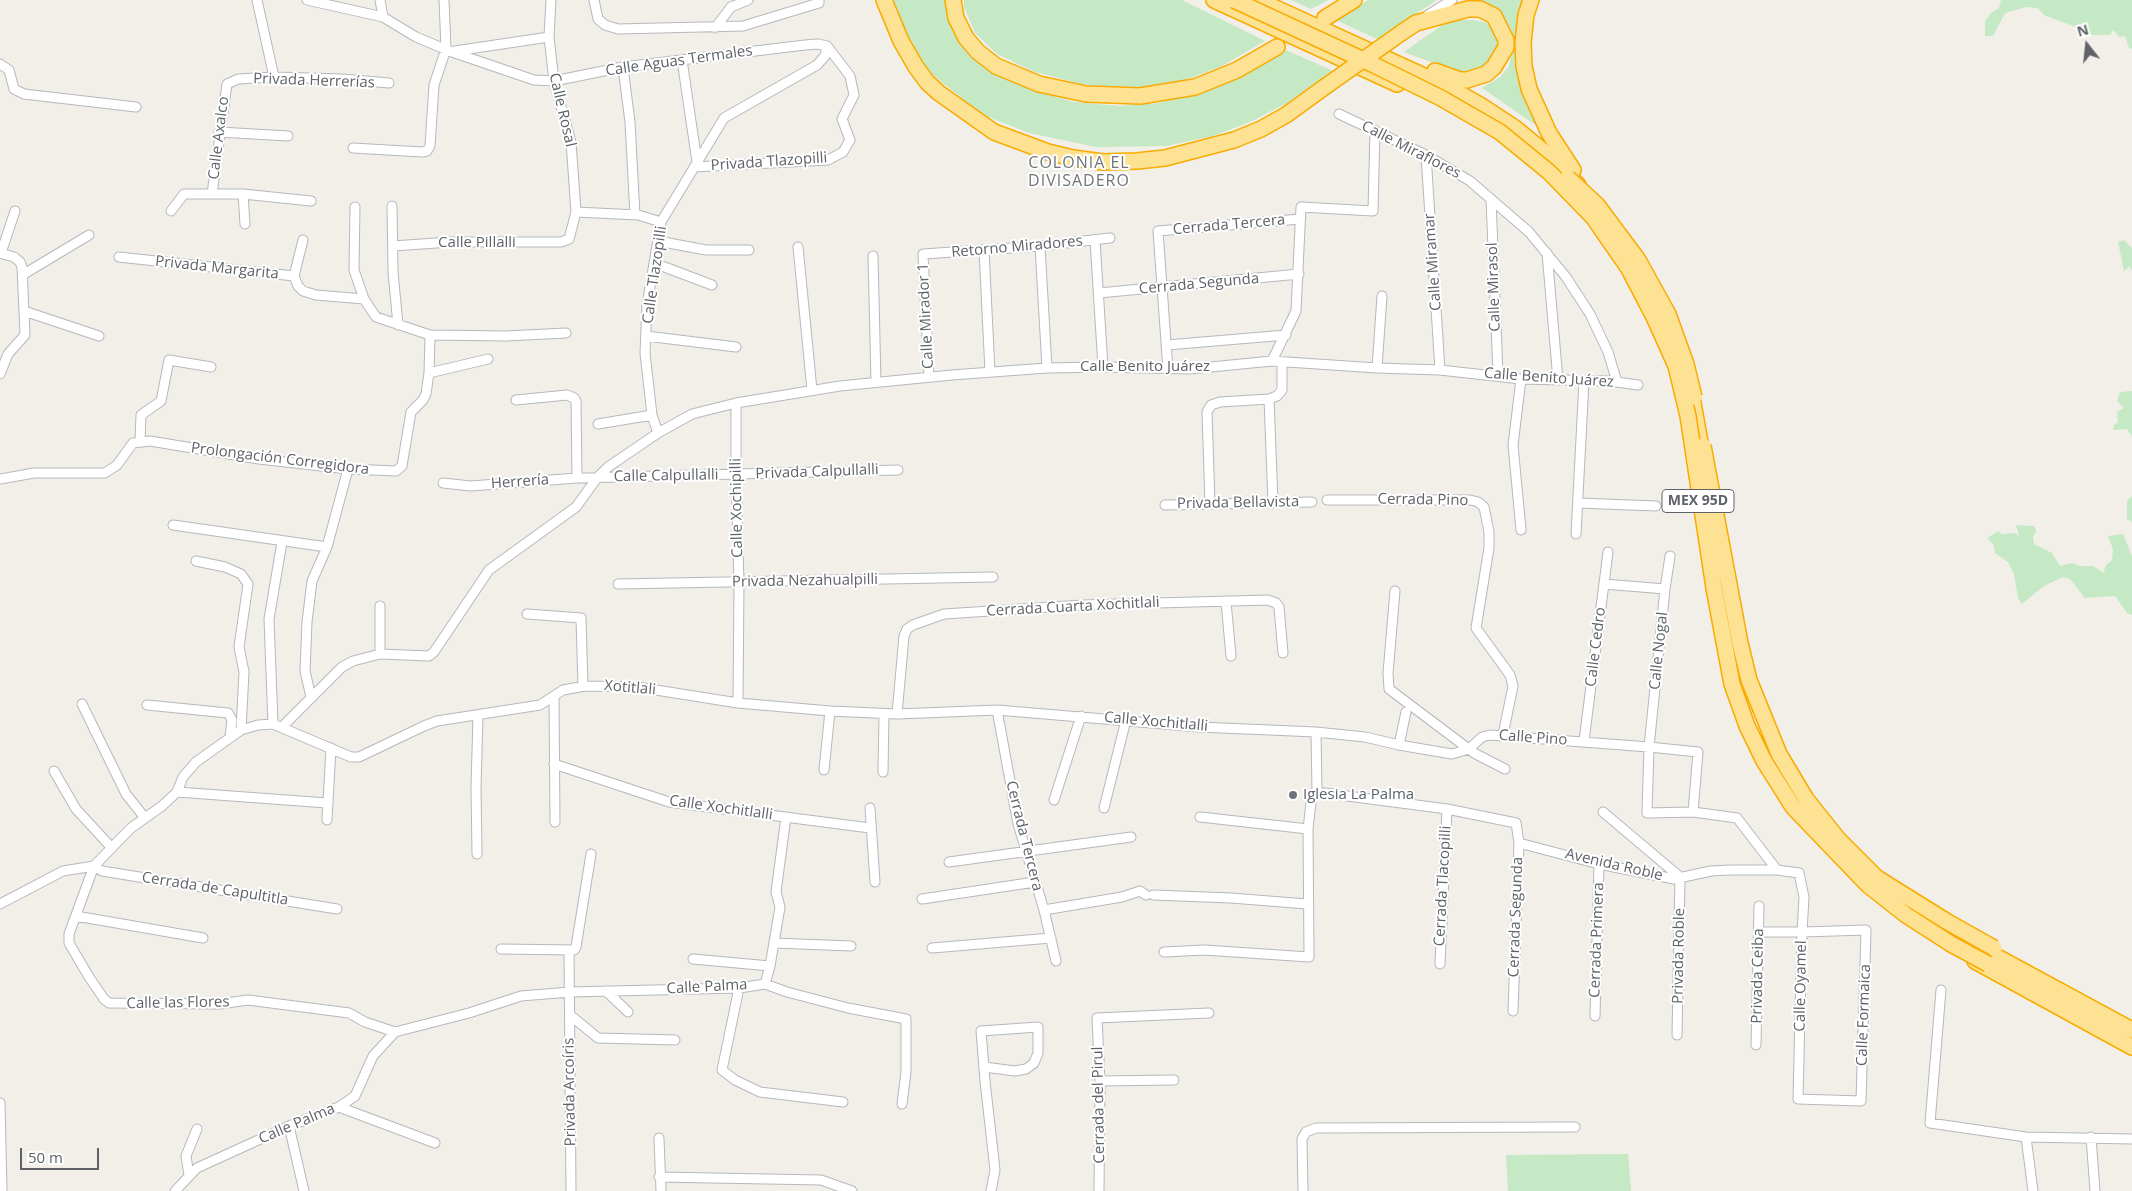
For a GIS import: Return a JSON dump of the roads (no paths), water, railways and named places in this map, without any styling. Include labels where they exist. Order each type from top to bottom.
[{"type":"highway","points":[[884,0],[906,50],[927,82],[939,93],[994,132],[1048,152],[1103,162],[1165,158],[1234,140],[1286,114],[1416,24],[1480,8],[1494,16],[1506,40],[1506,47],[1494,67],[1486,74],[1467,80],[1460,80],[1405,61],[1391,62]]},
{"type":"highway","points":[[953,0],[956,18],[966,38],[978,52],[996,66],[1039,84],[1086,94],[1140,96],[1195,87],[1237,70],[1277,47]]},
{"type":"highway","name":"MEX 95D","points":[[1214,0],[1439,102],[1474,121],[1510,144],[1539,168],[1570,199],[1614,252],[1633,283],[1652,320],[1670,365],[1683,412],[1715,613],[1729,672],[1748,727],[1775,781],[1801,820],[1868,894],[1909,924],[2132,1047]]},
{"type":"highway","points":[[1234,0],[1441,98],[1500,132],[1549,172],[1593,217],[1629,269],[1676,366],[1688,416],[1714,588],[1732,684],[1747,726],[1764,761],[1793,807],[1868,885],[1906,916],[1950,944],[2132,1042]]},
{"type":"highway","points":[[1251,0],[1452,92],[1532,144],[1597,205],[1638,260],[1668,314],[1686,364],[1740,643],[1749,680],[1779,754],[1806,800],[1838,839],[1877,878],[1946,921],[2132,1023]]},
{"type":"highway","name":"MEX 95D","points":[[1258,0],[1448,87],[1480,104],[1515,128],[1549,156],[1598,204],[1640,265],[1660,300],[1684,362],[1692,394],[1740,662],[1750,695],[1775,751],[1836,839],[1870,877],[1927,920],[2132,1030]]},
{"type":"highway","points":[[1324,18],[1354,0]]},
{"type":"highway","points":[[1531,0],[1526,15],[1522,42],[1524,66],[1529,89],[1548,133],[1598,204]]},
{"type":"street","points":[[257,0],[274,77]]},
{"type":"street","name":"Calle Aguas Termales","points":[[307,0],[319,1],[383,17],[416,37],[534,80],[554,81],[623,67],[805,45],[818,44],[828,46]]},
{"type":"street","points":[[380,0],[383,17]]},
{"type":"street","points":[[353,148],[427,151],[430,146],[434,85],[449,50],[444,0]]},
{"type":"street","name":"Calle Rosal","points":[[551,0],[549,37],[554,81],[571,142],[576,212],[572,235],[566,241],[561,242]]},
{"type":"street","points":[[594,0],[598,19],[605,25],[618,29],[743,26],[820,3],[819,0]]},
{"type":"street","points":[[715,28],[731,7],[748,0]]},
{"type":"street","points":[[1416,24],[1452,0]]},
{"type":"street","points":[[449,50],[549,37]]},
{"type":"street","name":"Privada Tlazopilli","points":[[695,164],[828,160],[843,152],[850,140],[842,119],[854,95],[850,76],[828,46]]},
{"type":"street","name":"Calle Tlazopilli","points":[[658,433],[652,415],[645,353],[647,305],[661,222],[724,118],[817,65],[825,56],[828,46]]},
{"type":"street","points":[[682,60],[695,164]]},
{"type":"street","points":[[0,64],[9,70],[14,89],[24,94],[136,107]]},
{"type":"street","points":[[623,67],[630,122],[636,215]]},
{"type":"street","name":"Privada Herrerías","points":[[238,79],[274,77],[342,79],[389,83]]},
{"type":"street","name":"Calle Axalco","points":[[238,79],[227,84],[225,89],[212,194],[243,194],[311,201]]},
{"type":"street","name":"Calle Miraflores","points":[[1339,114],[1426,155],[1470,181],[1529,232],[1547,252],[1590,314],[1608,352],[1617,382]]},
{"type":"street","points":[[1272,361],[1296,311],[1301,207],[1373,210],[1375,130]]},
{"type":"street","points":[[219,132],[288,136]]},
{"type":"street","name":"Calle Miramar","points":[[1426,155],[1440,370]]},
{"type":"street","points":[[172,212],[184,194],[212,194]]},
{"type":"street","points":[[243,194],[245,224]]},
{"type":"street","name":"Calle Mirasol","points":[[1491,199],[1498,375]]},
{"type":"street","points":[[392,206],[393,272],[398,326]]},
{"type":"street","points":[[355,207],[354,270],[364,299],[376,317],[430,336],[506,336],[566,333]]},
{"type":"street","points":[[0,374],[8,354],[25,335],[24,274],[20,262],[1,253],[16,211]]},
{"type":"street","points":[[576,212],[636,215],[661,222]]},
{"type":"street","name":"Cerrada Tercera","points":[[1162,288],[1158,232],[1300,219]]},
{"type":"street","points":[[24,274],[89,235]]},
{"type":"street","name":"Retorno Miradores","points":[[923,254],[1040,246],[1110,238]]},
{"type":"street","points":[[294,276],[303,240]]},
{"type":"street","points":[[1095,240],[1103,367]]},
{"type":"street","points":[[658,241],[706,250],[749,250]]},
{"type":"street","name":"Calle Pillalli","points":[[393,246],[450,242],[561,242]]},
{"type":"street","points":[[1040,246],[1047,368]]},
{"type":"street","points":[[798,247],[812,390]]},
{"type":"street","points":[[984,250],[990,372]]},
{"type":"street","points":[[1547,252],[1558,380]]},
{"type":"street","name":"Calle Mirador 1","points":[[923,254],[929,377]]},
{"type":"street","points":[[873,256],[876,382]]},
{"type":"street","name":"Privada Margarita","points":[[119,257],[294,276],[298,286],[303,291],[316,295],[364,299]]},
{"type":"street","points":[[654,262],[712,285]]},
{"type":"street","name":"Cerrada Segunda","points":[[1099,292],[1162,288],[1299,274]]},
{"type":"street","points":[[1162,288],[1168,370]]},
{"type":"street","points":[[1377,368],[1382,296]]},
{"type":"street","points":[[24,311],[99,336]]},
{"type":"street","points":[[1167,345],[1286,335]]},
{"type":"street","name":"Prolongación Corregidora","points":[[140,442],[150,441],[259,459],[348,469],[391,472],[400,469],[411,412],[423,400],[426,394],[429,373],[430,336]]},
{"type":"street","points":[[646,336],[736,346]]},
{"type":"street","points":[[429,373],[488,359]]},
{"type":"street","points":[[0,479],[34,473],[105,472],[117,466],[133,443],[140,442],[141,415],[161,401],[170,360],[211,367]]},
{"type":"street","name":"Calle Benito Juárez","points":[[658,433],[692,414],[736,403],[812,390],[929,377],[1047,368],[1103,367],[1168,370],[1272,361],[1440,370],[1522,379],[1617,382],[1638,385]]},
{"type":"street","points":[[1210,503],[1207,412],[1211,405],[1220,402],[1269,399],[1277,396],[1282,390],[1282,362]]},
{"type":"street","points":[[1522,379],[1513,445],[1522,530]]},
{"type":"street","points":[[1576,534],[1584,381]]},
{"type":"street","points":[[516,400],[567,395],[574,398],[576,401],[577,478]]},
{"type":"street","points":[[1269,399],[1273,502]]},
{"type":"street","name":"Calle Xochipilli","points":[[736,403],[739,583],[738,703]]},
{"type":"street","points":[[598,424],[652,415]]},
{"type":"street","points":[[0,904],[63,871],[94,866],[111,847],[177,792],[184,777],[196,762],[241,730],[258,725],[277,726],[352,660],[380,654],[429,656],[434,652],[490,570],[576,507],[597,478],[608,467],[658,433]]},
{"type":"street","points":[[311,697],[305,671],[307,622],[312,581],[327,547],[348,469]]},
{"type":"street","name":"Privada Calpullalli","points":[[736,475],[898,470]]},
{"type":"street","name":"Calle Calpullalli","points":[[597,478],[736,475]]},
{"type":"street","name":"Herrería","points":[[443,483],[480,485],[597,478]]},
{"type":"street","name":"Cerrada Pino","points":[[1327,500],[1470,500],[1478,502],[1484,507],[1489,532],[1489,548],[1476,628],[1510,675],[1513,686],[1503,735]]},
{"type":"street","name":"Privada Bellavista","points":[[1165,505],[1312,502]]},
{"type":"street","points":[[1578,503],[1656,506]]},
{"type":"street","points":[[173,526],[327,547]]},
{"type":"street","points":[[277,726],[269,619],[282,542]]},
{"type":"street","name":"Calle Cedro","points":[[1584,741],[1608,552]]},
{"type":"street","name":"Calle Nogal","points":[[1670,556],[1649,746],[1647,812],[1693,812]]},
{"type":"street","points":[[196,561],[225,567],[241,574],[248,584],[239,646],[244,672],[241,730]]},
{"type":"street","name":"Privada Nezahualpilli","points":[[618,584],[993,577]]},
{"type":"street","points":[[1604,584],[1665,589]]},
{"type":"street","points":[[1395,591],[1388,673],[1389,689],[1469,749],[1505,769]]},
{"type":"street","name":"Cerrada Cuarta Xochitlali","points":[[898,714],[904,636],[907,630],[923,621],[950,614],[1083,605],[1268,600],[1276,603],[1279,607],[1283,653]]},
{"type":"street","points":[[1226,602],[1231,656]]},
{"type":"street","points":[[380,606],[380,654]]},
{"type":"street","points":[[527,614],[581,618],[583,686]]},
{"type":"street","name":"Xotitlali","points":[[277,726],[351,757],[359,757],[437,721],[540,706],[563,690],[583,686],[637,687],[738,703],[830,711],[898,714],[997,710]]},
{"type":"street","points":[[554,696],[555,822]]},
{"type":"street","points":[[82,704],[126,794],[145,818]]},
{"type":"street","points":[[147,705],[228,713],[232,720],[230,737]]},
{"type":"street","name":"Cerrada Tercera","points":[[997,710],[1018,824],[1044,910],[1056,961]]},
{"type":"street","name":"Calle Xochitlalli","points":[[997,710],[1200,727],[1316,732]]},
{"type":"street","points":[[824,770],[830,711]]},
{"type":"street","points":[[1399,745],[1406,712]]},
{"type":"street","points":[[883,772],[884,714]]},
{"type":"street","points":[[478,716],[476,787],[478,854]]},
{"type":"street","points":[[1054,800],[1081,716]]},
{"type":"street","points":[[1104,808],[1126,720]]},
{"type":"street","points":[[1316,732],[1317,792]]},
{"type":"street","name":"Calle Pino","points":[[1316,732],[1365,737],[1452,754],[1461,753],[1469,749],[1482,737],[1490,735],[1649,746],[1698,752],[1693,812]]},
{"type":"street","points":[[327,820],[326,803],[331,748]]},
{"type":"street","name":"Calle Xochitlalli","points":[[554,764],[669,802],[870,828]]},
{"type":"street","points":[[54,772],[76,809],[111,847]]},
{"type":"street","points":[[177,792],[326,803]]},
{"type":"street","points":[[1164,952],[1204,950],[1309,957],[1307,904],[1308,829],[1312,794],[1317,792],[1447,809]]},
{"type":"street","points":[[870,808],[875,882]]},
{"type":"street","name":"Cerrada Segunda","points":[[1447,809],[1516,823],[1519,842],[1513,1011]]},
{"type":"street","name":"Cerrada Tlacopilli","points":[[1440,964],[1447,809]]},
{"type":"street","points":[[1604,812],[1680,878]]},
{"type":"street","points":[[1693,812],[1736,818],[1777,870]]},
{"type":"street","name":"Calle Palma","points":[[175,1191],[197,1168],[289,1126],[339,1107],[355,1096],[373,1056],[395,1032],[469,1013],[520,996],[570,992],[739,988],[765,984],[780,907],[776,892],[786,817]]},
{"type":"street","points":[[1200,817],[1308,829]]},
{"type":"street","points":[[949,862],[1131,837]]},
{"type":"street","name":"Avenida Roble","points":[[1519,842],[1599,864],[1674,879],[1711,871],[1777,870],[1799,873]]},
{"type":"street","points":[[501,949],[574,950],[591,854]]},
{"type":"street","name":"Cerrada Primera","points":[[1594,1016],[1599,864]]},
{"type":"street","name":"Cerrada de Capultitla","points":[[94,866],[102,871],[337,909]]},
{"type":"street","name":"Calle las Flores","points":[[94,866],[69,934],[69,943],[89,977],[104,998],[110,1003],[220,1004],[248,1000],[349,1013],[365,1022],[395,1032]]},
{"type":"street","name":"Calle Oyamel","points":[[1798,1099],[1804,897],[1799,873]]},
{"type":"street","name":"Privada Roble","points":[[1677,1035],[1680,878]]},
{"type":"street","points":[[922,899],[1035,882]]},
{"type":"street","points":[[1044,910],[1122,897],[1140,891],[1150,895],[1231,898],[1307,904]]},
{"type":"street","name":"Privada Ceiba","points":[[1756,1045],[1759,906]]},
{"type":"street","points":[[76,916],[203,938]]},
{"type":"street","name":"Calle Formaica","points":[[1798,1099],[1861,1101],[1866,930],[1802,932]]},
{"type":"street","points":[[1759,932],[1802,932]]},
{"type":"street","points":[[932,948],[1051,938]]},
{"type":"street","points":[[774,943],[851,946]]},
{"type":"street","points":[[569,951],[570,992]]},
{"type":"street","points":[[693,959],[770,966]]},
{"type":"street","points":[[765,984],[848,1008],[906,1019],[906,1072],[902,1104]]},
{"type":"street","points":[[739,988],[722,1070],[735,1080],[760,1092],[843,1102]]},
{"type":"street","points":[[1941,990],[1930,1123],[2026,1137],[2132,1139]]},
{"type":"street","points":[[606,991],[628,1012]]},
{"type":"street","name":"Privada Arcoíris","points":[[570,992],[571,1191]]},
{"type":"street","name":"Cerrada del Pirul","points":[[1099,1191],[1100,1081],[1097,1018],[1209,1013]]},
{"type":"street","points":[[570,1015],[598,1038],[675,1040]]},
{"type":"street","points":[[984,1067],[1015,1071],[1026,1069],[1034,1063],[1038,1053],[1038,1027],[982,1031],[984,1067],[996,1170],[990,1191]]},
{"type":"street","points":[[1100,1081],[1174,1080]]},
{"type":"street","points":[[0,1103],[2,1191]]},
{"type":"street","points":[[339,1107],[435,1143]]},
{"type":"street","points":[[289,1126],[304,1191]]},
{"type":"street","points":[[1303,1191],[1302,1139],[1306,1132],[1316,1128],[1575,1127]]},
{"type":"street","points":[[190,1175],[186,1156],[197,1129]]},
{"type":"street","points":[[2026,1137],[2033,1191]]},
{"type":"street","points":[[2091,1137],[2095,1191]]},
{"type":"street","points":[[659,1138],[661,1191]]},
{"type":"street","points":[[659,1177],[820,1180],[852,1191]]},
{"type":"place","name":"Iglesia La Palma","points":[[1293,795]]},
{"type":"district","name":"COLONIA EL DIVISADERO","points":[[1079,172]]}]
